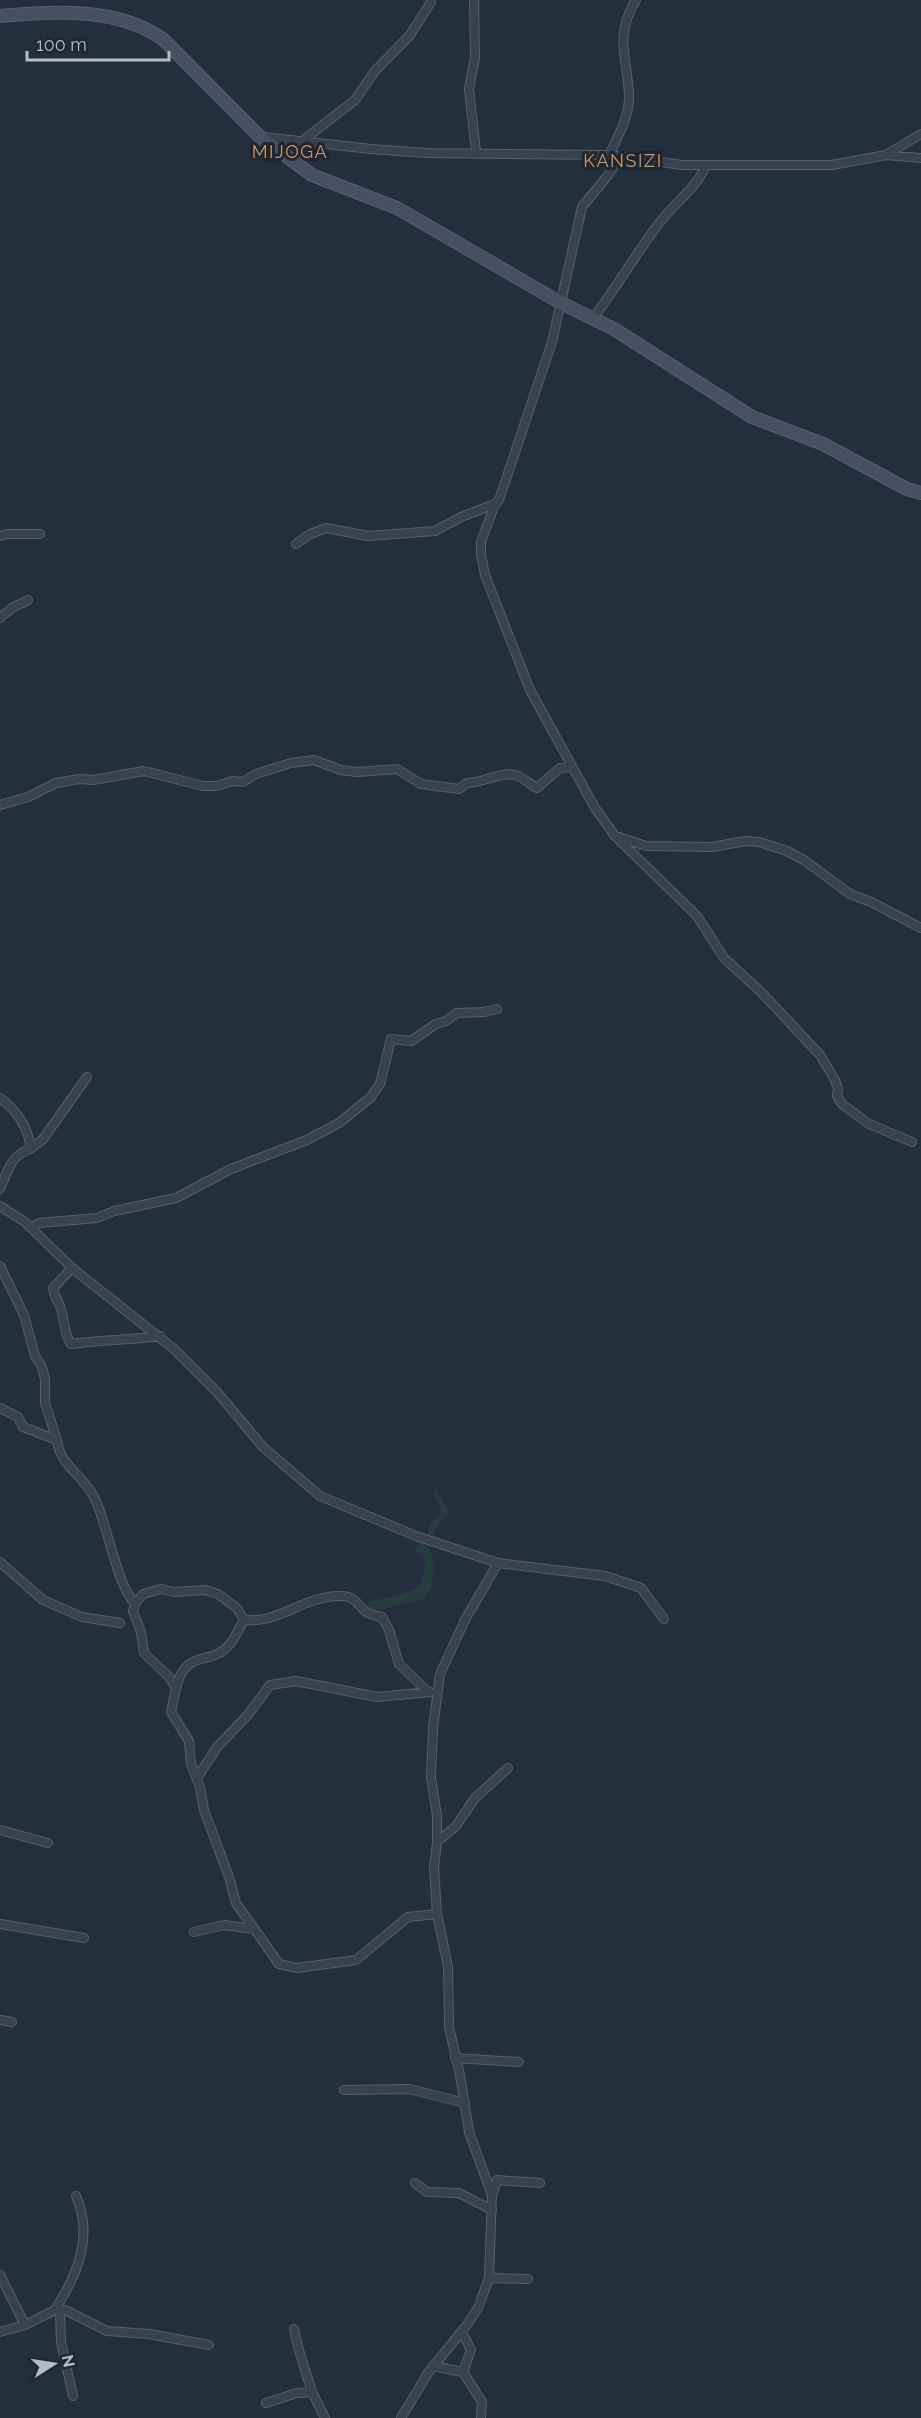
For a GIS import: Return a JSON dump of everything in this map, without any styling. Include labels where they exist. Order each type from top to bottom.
[{"type":"street","points":[[474,0],[475,58],[469,89],[476,152]]},
{"type":"street","points":[[609,155],[622,127],[629,95],[622,37],[628,13],[636,0]]},
{"type":"street","points":[[301,142],[355,100],[374,72],[410,35],[431,2]]},
{"type":"street","points":[[0,16],[34,14],[113,16],[148,28],[164,40],[260,136],[312,175],[397,208],[665,360],[752,417],[823,444],[907,489],[921,493]]},
{"type":"street","points":[[886,155],[921,134]]},
{"type":"street","points":[[260,136],[404,151],[609,155],[682,165],[832,165],[886,155],[921,158]]},
{"type":"street","points":[[620,157],[582,207],[552,342],[499,500],[495,504],[482,542],[481,555],[485,575],[530,690],[571,767],[615,836],[697,916],[724,958],[762,993],[820,1055],[835,1080],[838,1089],[837,1096],[842,1104],[869,1124],[912,1142]]},
{"type":"street","points":[[593,318],[655,229],[695,184],[706,165]]},
{"type":"street","points":[[296,544],[310,534],[326,528],[368,536],[435,531],[460,517],[495,504]]},
{"type":"street","points":[[0,536],[40,534]]},
{"type":"street","points":[[0,618],[12,608],[28,600]]},
{"type":"street","points":[[0,805],[28,797],[56,783],[79,779],[93,780],[144,771],[203,786],[216,786],[233,781],[243,782],[256,774],[291,763],[314,760],[341,770],[357,772],[397,769],[421,784],[459,789],[467,783],[476,784],[491,777],[512,774],[537,788],[560,768],[571,767]]},
{"type":"street","points":[[615,836],[646,846],[712,847],[745,841],[759,842],[787,851],[804,860],[850,894],[871,902],[921,928]]},
{"type":"street","points":[[31,1227],[39,1223],[97,1218],[114,1211],[176,1198],[231,1169],[307,1140],[339,1123],[371,1097],[380,1084],[391,1039],[411,1041],[436,1023],[446,1021],[457,1013],[498,1009]]},
{"type":"street","points":[[0,1189],[17,1156],[31,1149],[43,1139],[87,1077]]},
{"type":"street","points":[[0,1098],[22,1119],[29,1135],[31,1149]]},
{"type":"street","points":[[0,1206],[31,1227],[72,1268],[160,1336],[205,1379],[263,1447],[320,1496],[416,1536],[498,1563],[605,1576],[641,1588],[664,1619]]},
{"type":"street","points":[[0,1266],[24,1315],[35,1356],[42,1367],[45,1379],[45,1403],[63,1459],[96,1499],[129,1598],[135,1604]]},
{"type":"street","points":[[72,1268],[53,1288],[60,1307],[66,1338],[71,1344],[160,1336]]},
{"type":"street","points":[[0,1408],[18,1417],[23,1427],[57,1440]]},
{"type":"street","points":[[0,1562],[43,1600],[82,1617],[120,1623]]},
{"type":"street","points":[[401,2418],[433,2366],[462,2332],[478,2308],[489,2278],[492,2195],[469,2132],[449,2027],[447,1966],[437,1914],[434,1867],[437,1816],[431,1777],[432,1692],[466,1618],[498,1563]]},
{"type":"street","points":[[176,1688],[169,1677],[144,1653],[141,1632],[134,1611],[135,1604],[143,1594],[161,1589],[174,1592],[205,1590],[218,1594],[237,1608],[244,1620]]},
{"type":"street","points":[[244,1620],[278,1617],[311,1600],[344,1596],[357,1600],[366,1613],[382,1617],[389,1630],[399,1664],[432,1692]]},
{"type":"street","points":[[244,1620],[228,1646],[187,1664],[179,1677],[171,1712],[189,1741],[191,1764],[197,1778],[204,1810],[229,1877],[236,1903],[253,1929],[279,1964],[297,1968],[356,1960],[408,1917],[437,1914]]},
{"type":"street","points":[[197,1778],[217,1748],[247,1716],[270,1685],[296,1681],[330,1687],[345,1693],[376,1697],[432,1692]]},
{"type":"street","points":[[437,1842],[456,1826],[475,1798],[508,1768]]},
{"type":"street","points":[[0,1830],[48,1843]]},
{"type":"street","points":[[0,1924],[84,1938]]},
{"type":"street","points":[[194,1932],[224,1925],[253,1929]]},
{"type":"street","points":[[0,2020],[12,2022]]},
{"type":"street","points":[[455,2058],[519,2062]]},
{"type":"street","points":[[344,2090],[409,2089],[465,2103]]},
{"type":"street","points":[[492,2195],[498,2180],[540,2183]]},
{"type":"street","points":[[415,2183],[427,2192],[459,2193],[492,2210]]},
{"type":"street","points":[[73,2396],[58,2310],[76,2273],[82,2254],[83,2216],[76,2196]]},
{"type":"street","points":[[0,2275],[25,2325]]},
{"type":"street","points":[[489,2278],[528,2279]]},
{"type":"street","points":[[0,2332],[25,2325],[58,2310],[81,2316],[107,2331],[149,2334],[209,2345]]},
{"type":"street","points":[[294,2329],[312,2392],[324,2418]]},
{"type":"street","points":[[462,2332],[471,2350],[463,2372]]},
{"type":"street","points":[[433,2366],[463,2372],[482,2402],[481,2418]]},
{"type":"street","points":[[266,2403],[297,2393],[312,2392]]},
{"type":"green space","points":[[436,1488],[449,1512],[438,1525],[429,1547],[434,1564],[432,1587],[424,1599],[367,1613],[369,1602],[405,1593],[420,1586],[426,1563],[421,1555],[414,1551],[427,1536],[429,1524],[439,1515],[440,1506],[433,1494]]},
{"type":"district","name":"MIJOGA","points":[[290,151]]},
{"type":"district","name":"KANSIZI","points":[[623,160]]}]
